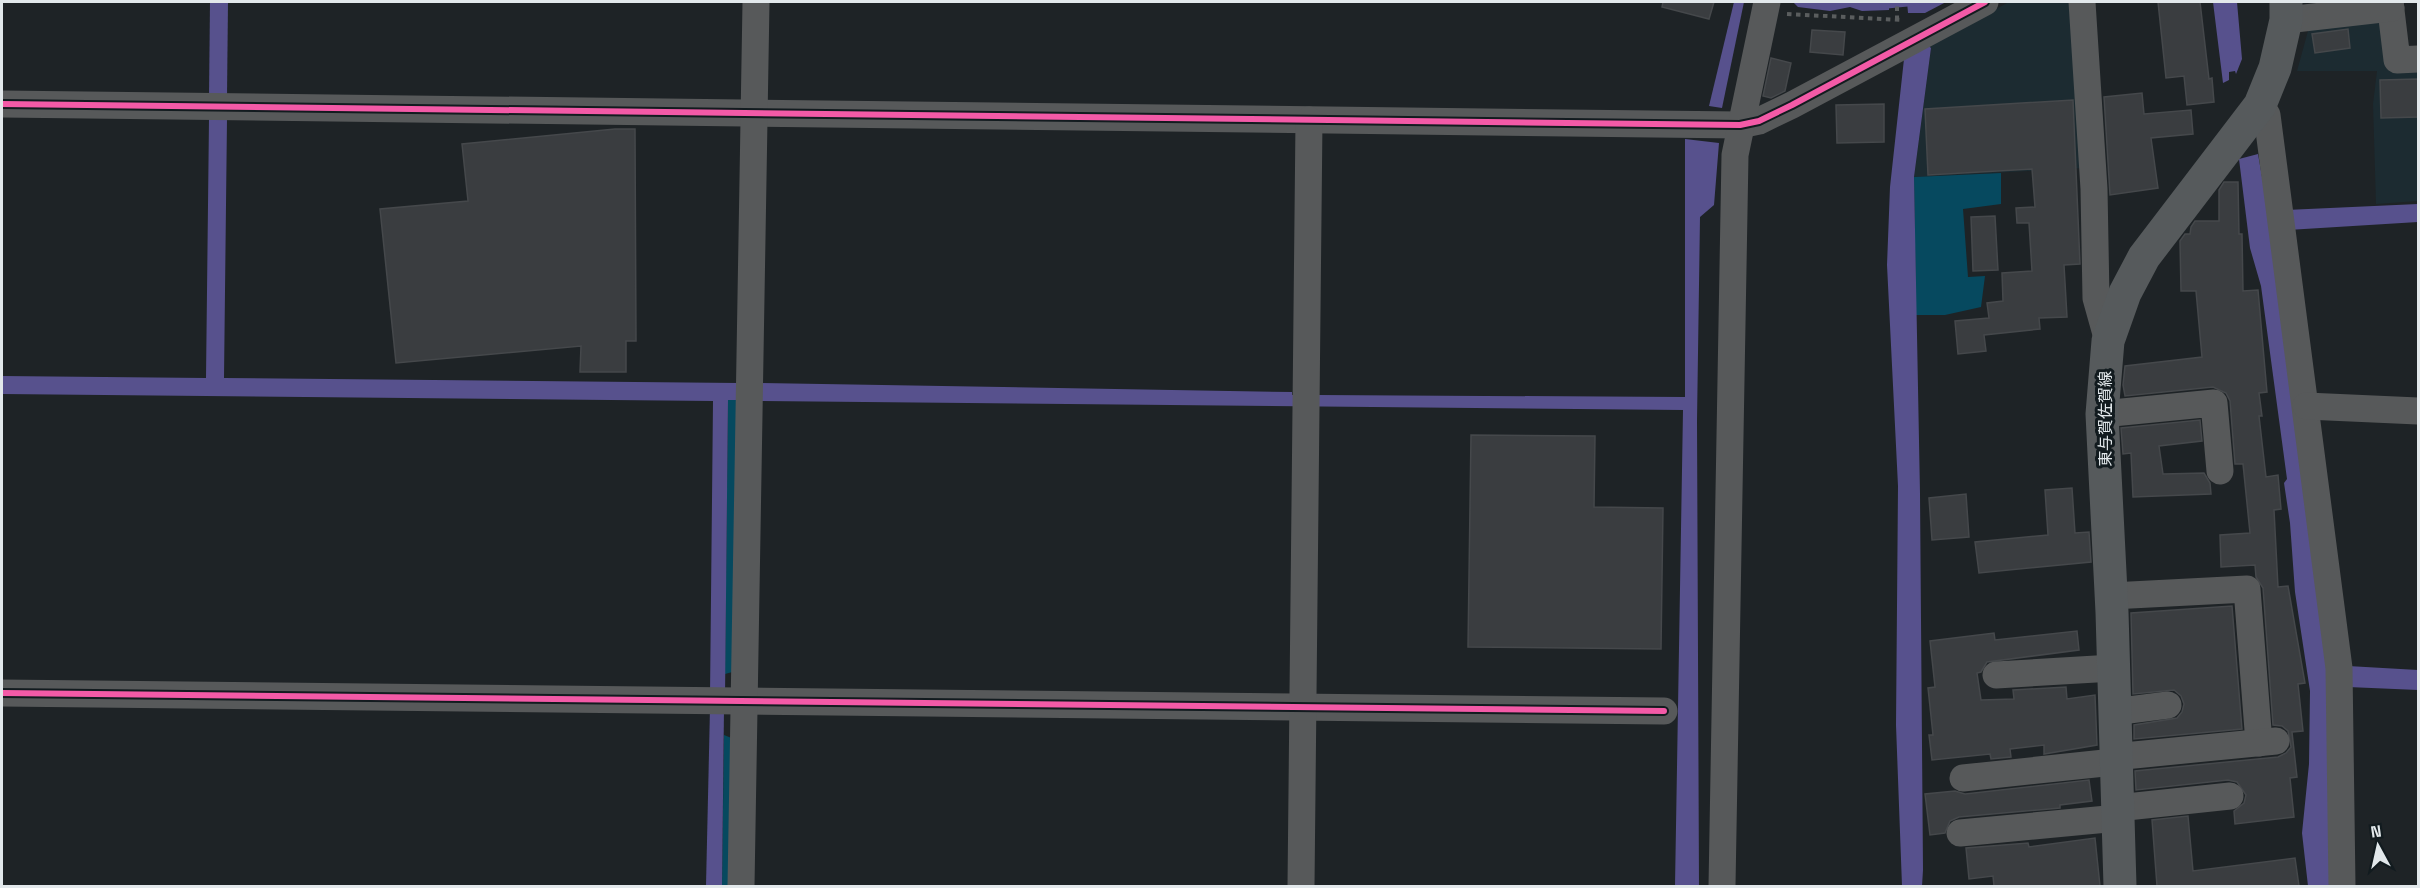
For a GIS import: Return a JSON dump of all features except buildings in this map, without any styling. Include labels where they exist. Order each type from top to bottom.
[{"type":"main road","name":"東与賀佐賀線","points":[[2120,886],[2114,760],[2111,596],[2102,414],[2108,341],[2125,293],[2144,257],[2260,105],[2275,68],[2286,11]]},
{"type":"street","points":[[741,886],[726,703],[749,407],[756,2]]},
{"type":"street","points":[[2,104],[1740,125],[1760,121],[1792,105],[1985,2]]},
{"type":"street","points":[[2082,2],[2094,189],[2096,298],[2108,341]]},
{"type":"street","points":[[2286,11],[2390,5],[2397,60],[2418,59]]},
{"type":"street","points":[[1722,886],[1733,190],[1740,125],[1772,7]]},
{"type":"street","points":[[2260,105],[2266,115],[2306,406],[2339,677],[2342,886]]},
{"type":"street","points":[[1301,886],[1309,120]]},
{"type":"street","points":[[2102,414],[2214,403],[2220,471]]},
{"type":"street","points":[[2306,406],[2418,411]]},
{"type":"street","points":[[1963,778],[2267,742],[2247,589],[2111,596]]},
{"type":"street","points":[[1996,675],[2113,668]]},
{"type":"street","points":[[2,693],[726,703],[1664,711]]},
{"type":"street","points":[[2113,712],[2168,705]]},
{"type":"street","points":[[1960,833],[2230,796]]},
{"type":"path","points":[[1897,2],[1897,20]]},
{"type":"path","points":[[1772,7],[1808,17],[1911,21],[1927,32]]},
{"type":"shaded area","points":[[210,2],[228,2],[227,96],[209,96]]},
{"type":"shaded area","points":[[1734,2],[1744,2],[1722,108],[1709,106]]},
{"type":"shaded area","points":[[1793,2],[1889,2],[1889,10],[1862,11],[1850,7],[1830,11],[1798,7]]},
{"type":"shaded area","points":[[1907,2],[1946,2],[1925,13],[1908,13]]},
{"type":"shaded area","points":[[2009,2],[2078,2],[2086,168],[1914,177],[1931,48],[1928,45]]},
{"type":"shaded area","points":[[2213,2],[2237,2],[2242,59],[2236,74],[2235,71],[2229,72],[2229,80],[2223,83]]},
{"type":"shaded area","points":[[2316,2],[2382,2],[2418,67],[2418,201],[2376,204],[2373,104],[2377,71],[2297,71]]},
{"type":"shaded area","points":[[1928,45],[1931,48],[1914,177],[1920,493],[1923,870],[1922,886],[1902,886],[1896,725],[1898,486],[1887,265],[1890,187],[1904,59]]},
{"type":"shaded area","points":[[209,118],[227,119],[224,378],[738,383],[738,400],[728,400],[725,697],[710,696],[713,401],[2,394],[2,376],[206,378]]},
{"type":"shaded area","points":[[1685,139],[1719,143],[1714,205],[1700,217],[1697,421],[1699,886],[1675,886],[1683,410],[761,401],[761,383],[1292,392],[1292,395],[1685,397]]},
{"type":"shaded area","points":[[2258,154],[2348,666],[2418,670],[2418,690],[2348,687],[2331,886],[2308,886],[2302,833],[2309,764],[2310,691],[2295,592],[2290,523],[2284,483],[2287,479],[2261,286],[2250,248],[2239,159]]},
{"type":"shaded area","points":[[2001,173],[2001,204],[1963,209],[1968,277],[1985,276],[1981,307],[1945,315],[1916,315],[1914,177]]},
{"type":"shaded area","points":[[2418,204],[2418,222],[2288,230],[2286,210]]},
{"type":"shaded area","points":[[728,400],[738,400],[736,671],[725,674]]},
{"type":"shaded area","points":[[710,708],[724,708],[722,886],[706,886]]},
{"type":"shaded area","points":[[724,735],[734,739],[732,886],[722,886]]},
{"type":"waterway","points":[[1882,6],[1923,2]]},
{"type":"cycle path","points":[[2,104],[1740,125],[1759,121],[1792,105],[1985,2]]},
{"type":"cycle path","points":[[2,693],[1664,711]]}]
